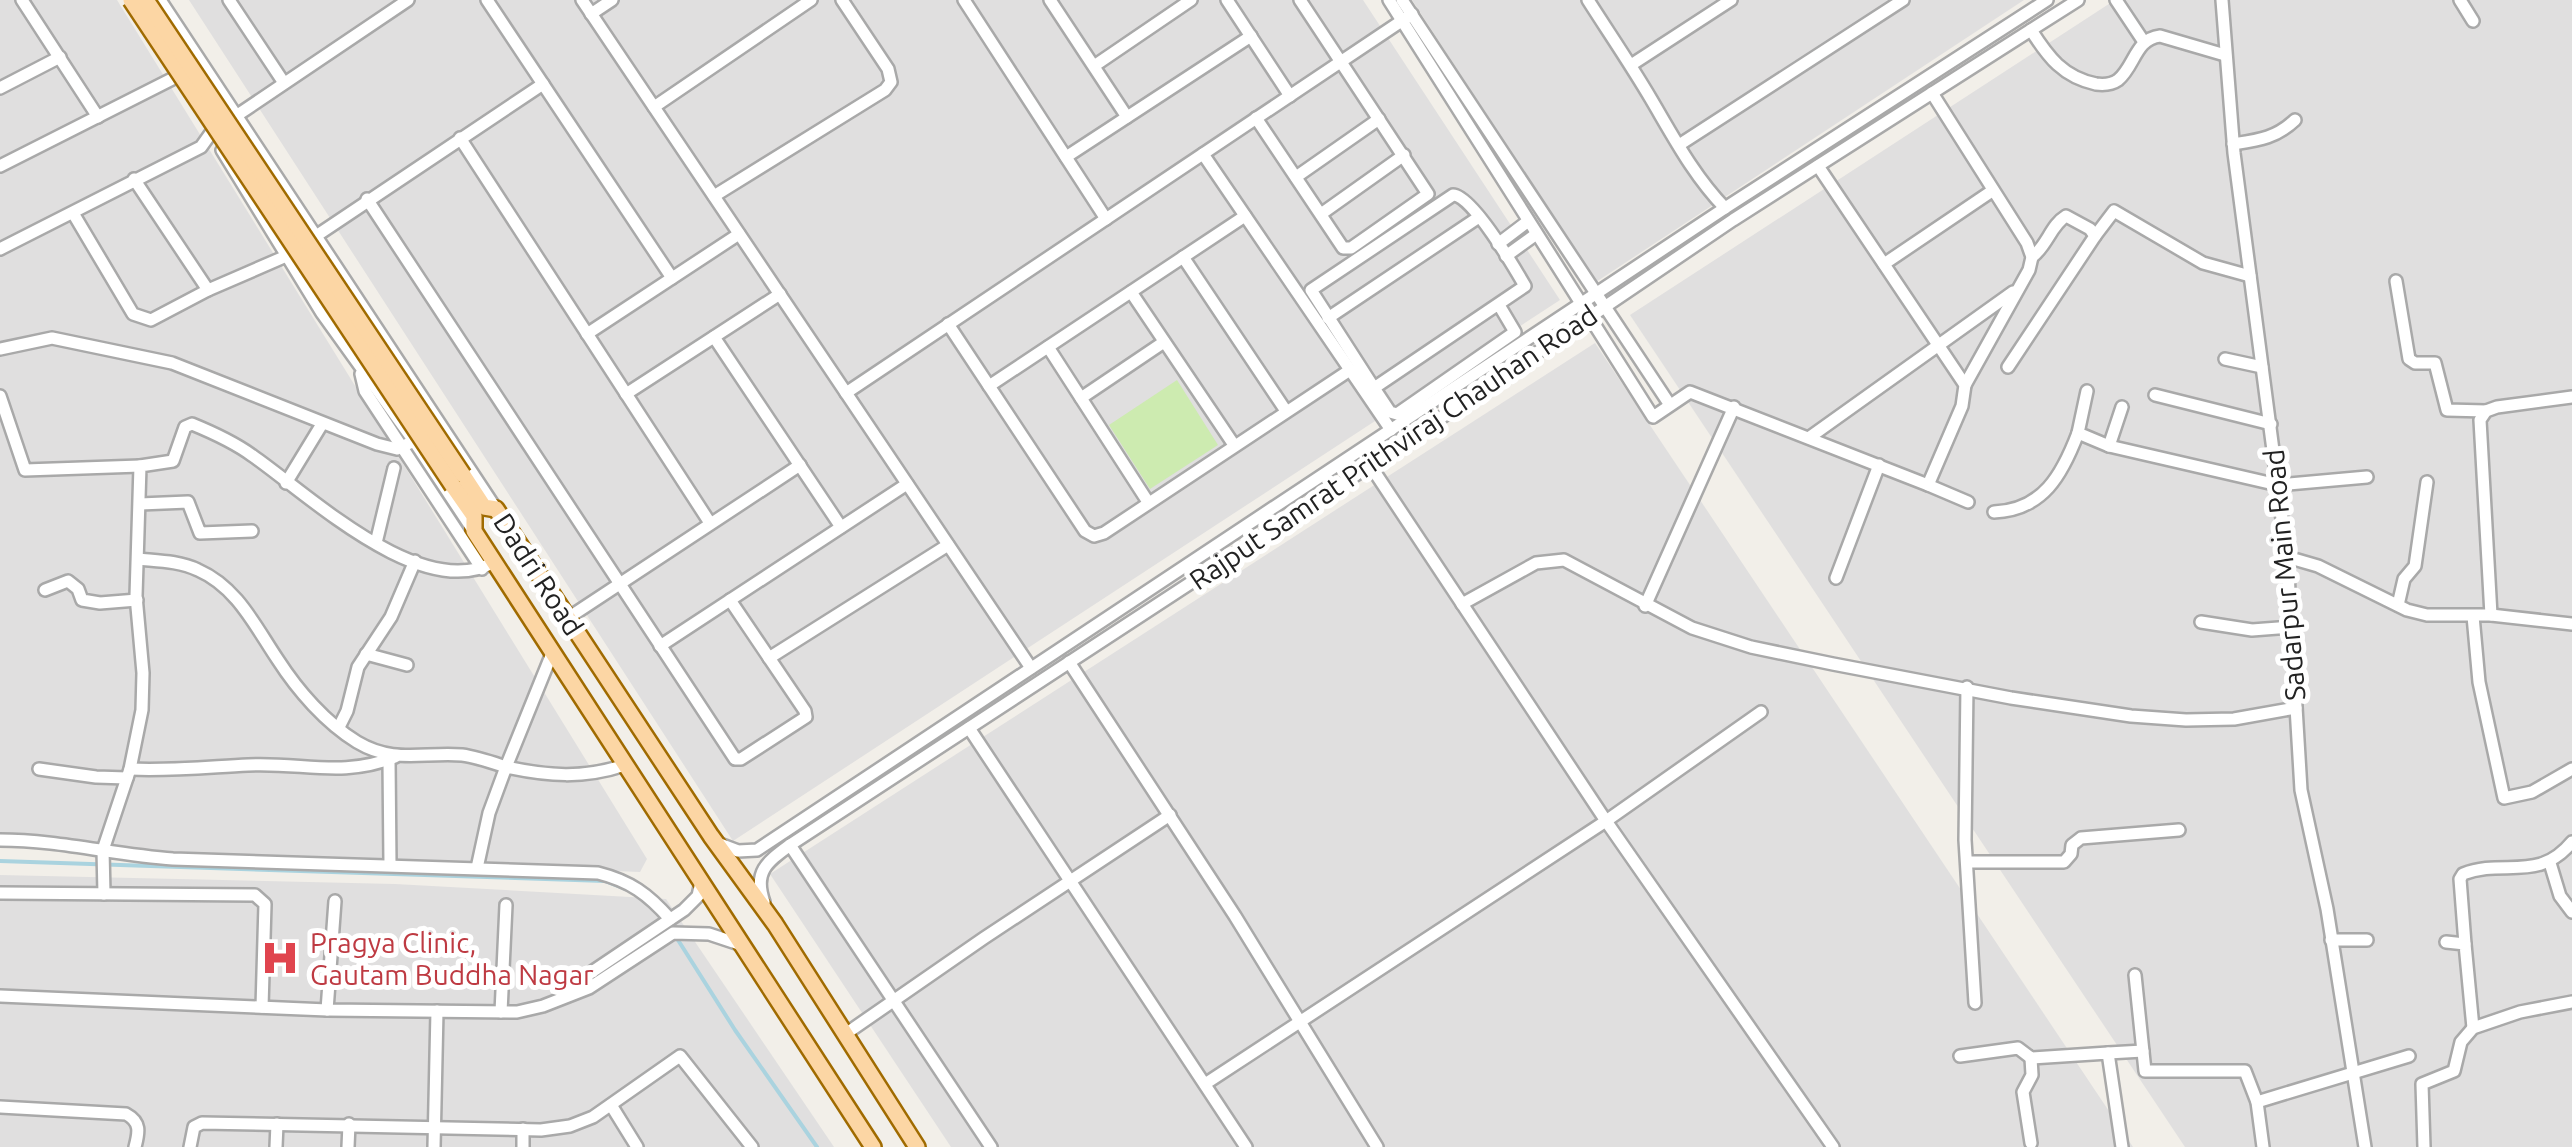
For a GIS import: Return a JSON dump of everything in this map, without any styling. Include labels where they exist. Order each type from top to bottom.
[{"type":"main road","points":[[131,0],[336,314],[458,480],[484,507],[496,509]]},
{"type":"main road","points":[[146,0],[458,480],[474,516],[474,530]]},
{"type":"main road","name":"Dadri Road","points":[[496,509],[711,836],[775,924],[918,1147]]},
{"type":"main road","name":"Dadri Road","points":[[474,530],[488,566],[553,651],[873,1147]]},
{"type":"main road","points":[[624,762],[649,741]]},
{"type":"street","points":[[22,0],[98,117]]},
{"type":"street","name":"Dadri Road","points":[[123,0],[212,133],[339,338],[474,530]]},
{"type":"street","name":"Dadri Road","points":[[160,0],[496,509]]},
{"type":"street","points":[[229,0],[284,82]]},
{"type":"street","points":[[236,116],[408,0]]},
{"type":"street","points":[[487,0],[672,278]]},
{"type":"street","points":[[582,0],[1031,668]]},
{"type":"street","points":[[591,14],[612,0]]},
{"type":"street","points":[[654,107],[811,0]]},
{"type":"street","points":[[714,196],[885,90],[891,82],[888,70],[842,0]]},
{"type":"street","points":[[964,0],[1106,218]]},
{"type":"street","points":[[1050,0],[1128,117]]},
{"type":"street","points":[[1094,66],[1191,0]]},
{"type":"street","points":[[1227,0],[1290,96]]},
{"type":"street","points":[[1256,118],[1342,248],[1347,250],[1425,198],[1427,190],[1300,0]]},
{"type":"street","points":[[1389,0],[1407,18],[1670,405]]},
{"type":"street","points":[[1402,0],[1407,18],[1527,222],[1653,418],[1690,392],[1968,502]]},
{"type":"street","points":[[1588,0],[1700,182],[1726,208]]},
{"type":"street","points":[[1631,65],[1731,0]]},
{"type":"street","points":[[1680,147],[1904,0]]},
{"type":"street","name":"Rajput Samrat Prithviraj Chauhan Road","points":[[711,836],[738,852],[758,850],[1726,208],[2047,0]]},
{"type":"street","name":"Rajput Samrat Prithviraj Chauhan Road","points":[[775,924],[759,887],[761,874],[770,860],[790,845],[1370,465],[1604,306],[2078,0]]},
{"type":"street","points":[[2116,0],[2144,42]]},
{"type":"street","name":"Sadarpur Main Road","points":[[2222,0],[2233,144],[2286,557],[2301,790],[2355,1074],[2365,1147]]},
{"type":"street","points":[[2460,0],[2474,21]]},
{"type":"street","points":[[846,393],[1407,18]]},
{"type":"street","points":[[2031,30],[2060,69],[2074,78],[2106,85],[2121,77],[2144,42],[2160,36],[2225,55]]},
{"type":"street","points":[[1066,157],[1251,36]]},
{"type":"street","points":[[0,88],[60,58]]},
{"type":"street","points":[[0,166],[176,77]]},
{"type":"street","points":[[73,212],[133,314],[150,320],[286,257],[543,84]]},
{"type":"street","points":[[1932,93],[2027,243],[2032,257]]},
{"type":"street","points":[[1296,177],[1380,119]]},
{"type":"street","points":[[2233,144],[2270,139],[2295,120]]},
{"type":"street","points":[[0,249],[201,146],[212,133]]},
{"type":"street","points":[[460,138],[710,524]]},
{"type":"street","points":[[1203,154],[1390,430]]},
{"type":"street","points":[[1321,214],[1404,155]]},
{"type":"street","points":[[1818,166],[1965,385]]},
{"type":"street","points":[[134,179],[208,290]]},
{"type":"street","points":[[1884,264],[1992,190]]},
{"type":"street","points":[[1374,388],[1525,286],[1464,197],[1453,194],[1312,286],[1312,294],[1328,318],[1374,388],[1390,412],[1397,414],[1516,332],[1500,305]]},
{"type":"street","points":[[367,200],[735,759],[741,759],[806,717],[730,600]]},
{"type":"street","points":[[2008,367],[2114,211],[2203,263],[2250,276]]},
{"type":"street","points":[[989,386],[1245,216]]},
{"type":"street","points":[[1328,318],[1479,217]]},
{"type":"street","points":[[1928,485],[1962,406],[1965,385],[2032,257],[2062,218],[2070,217],[2095,236]]},
{"type":"street","points":[[1498,244],[1527,222]]},
{"type":"street","points":[[587,334],[739,234]]},
{"type":"street","points":[[1506,256],[1535,235]]},
{"type":"street","points":[[1183,257],[1286,411]]},
{"type":"street","points":[[2396,281],[2409,360],[2435,363],[2447,410],[2486,411],[2497,406],[2572,397]]},
{"type":"street","points":[[1810,437],[2020,286]]},
{"type":"street","points":[[1130,292],[1234,445]]},
{"type":"street","points":[[626,394],[780,294]]},
{"type":"street","points":[[339,338],[368,315]]},
{"type":"street","points":[[948,324],[1085,531],[1094,536],[1350,370]]},
{"type":"street","points":[[714,337],[841,527]]},
{"type":"street","points":[[0,349],[52,338],[172,363],[376,444],[401,448],[414,441]]},
{"type":"street","points":[[1080,398],[1164,342]]},
{"type":"street","points":[[1048,347],[1148,502]]},
{"type":"street","points":[[2225,359],[2262,368]]},
{"type":"street","points":[[0,396],[25,470],[173,461],[182,431],[192,424],[228,439],[332,517],[376,543],[415,560],[464,574],[488,566],[401,448],[365,391],[359,367]]},
{"type":"street","points":[[1994,512],[2016,512],[2031,504],[2050,485],[2068,458],[2078,433],[2087,391]]},
{"type":"street","points":[[2155,395],[2271,424]]},
{"type":"street","points":[[1644,606],[1734,407]]},
{"type":"street","points":[[2108,446],[2122,407]]},
{"type":"street","points":[[2486,411],[2480,420],[2479,448],[2490,615]]},
{"type":"street","points":[[286,483],[322,424]]},
{"type":"street","points":[[2078,433],[2108,446],[2278,485],[2367,477]]},
{"type":"street","points":[[568,618],[800,465]]},
{"type":"street","points":[[1370,465],[1606,821],[1834,1147]]},
{"type":"street","points":[[1836,578],[1879,465]]},
{"type":"street","points":[[104,894],[104,854],[129,774],[142,710],[143,673],[136,600],[140,466]]},
{"type":"street","points":[[376,543],[394,468]]},
{"type":"street","points":[[2398,606],[2404,579],[2415,566],[2427,482]]},
{"type":"street","points":[[660,646],[907,484]]},
{"type":"street","points":[[140,504],[188,502],[200,533],[252,531]]},
{"type":"street","points":[[768,658],[948,545]]},
{"type":"street","points":[[2286,557],[2352,580],[2398,606],[2427,615],[2490,615],[2572,624]]},
{"type":"street","points":[[138,559],[173,562],[218,582],[238,600],[300,690],[338,728],[392,759]]},
{"type":"street","points":[[1462,604],[1548,559],[1564,560],[1644,606],[1692,628],[1751,647],[2072,708],[2186,720],[2234,719],[2296,708]]},
{"type":"street","points":[[338,728],[347,711],[354,678],[391,618],[415,560]]},
{"type":"street","points":[[45,590],[68,581],[82,600],[136,600]]},
{"type":"street","points":[[2473,616],[2479,682],[2504,798],[2532,792],[2572,768]]},
{"type":"street","points":[[2201,622],[2252,630],[2290,628]]},
{"type":"street","points":[[476,868],[488,812],[553,651]]},
{"type":"street","points":[[366,654],[408,665]]},
{"type":"street","points":[[1069,662],[1170,815],[1377,1147]]},
{"type":"street","points":[[1967,687],[1966,862],[1975,1002]]},
{"type":"street","points":[[1205,1084],[1606,821],[1761,712]]},
{"type":"street","points":[[970,728],[1246,1147]]},
{"type":"street","points":[[39,769],[72,775],[196,771],[248,765],[357,770],[392,759],[467,756],[506,768],[559,776],[584,775],[624,762]]},
{"type":"street","points":[[390,864],[392,759]]},
{"type":"street","points":[[844,1036],[1170,815]]},
{"type":"street","points":[[1966,862],[2064,862],[2069,860],[2075,840],[2081,838],[2179,830]]},
{"type":"street","points":[[0,840],[54,842],[104,854],[173,859],[598,873],[627,880],[670,920]]},
{"type":"street","points":[[2473,1028],[2460,879],[2463,874],[2550,863],[2572,842]]},
{"type":"street","points":[[790,845],[990,1147]]},
{"type":"street","points":[[2550,863],[2560,896],[2572,912]]},
{"type":"street","points":[[571,993],[583,978],[670,920],[698,896],[701,882]]},
{"type":"street","points":[[0,893],[262,898],[262,1007]]},
{"type":"street","points":[[327,1010],[334,900]]},
{"type":"street","points":[[500,1012],[506,904]]},
{"type":"street","points":[[0,996],[327,1010],[500,1012],[543,1006],[589,988],[673,933],[709,934],[742,945]]},
{"type":"street","points":[[2330,940],[2367,940]]},
{"type":"street","points":[[2446,942],[2466,944]]},
{"type":"street","points":[[2134,975],[2143,1066],[2148,1073],[2245,1070],[2257,1102],[2263,1147]]},
{"type":"street","points":[[2424,1147],[2422,1084],[2454,1072],[2461,1042],[2473,1028],[2520,1012],[2572,1002]]},
{"type":"street","points":[[434,1147],[437,1012]]},
{"type":"street","points":[[1960,1056],[2018,1048],[2031,1058],[2143,1051]]},
{"type":"street","points":[[2108,1053],[2122,1147]]},
{"type":"street","points":[[190,1147],[194,1127],[202,1123],[523,1129],[570,1126],[611,1105],[680,1056],[752,1147]]},
{"type":"street","points":[[2257,1102],[2409,1056]]},
{"type":"street","points":[[2031,1058],[2032,1075],[2023,1092],[2031,1143]]},
{"type":"street","points":[[611,1105],[638,1147]]},
{"type":"street","points":[[0,1107],[126,1114],[135,1119],[139,1129],[135,1147]]},
{"type":"street","points":[[276,1147],[277,1124]]},
{"type":"street","points":[[348,1147],[349,1124]]},
{"type":"street","points":[[523,1129],[523,1147]]},
{"type":"shaded area","points":[[0,0],[117,0],[647,859],[640,872],[0,846]]},
{"type":"shaded area","points":[[189,0],[1363,0],[1560,300],[733,841]]},
{"type":"shaded area","points":[[1412,0],[2024,0],[1596,282]]},
{"type":"shaded area","points":[[2115,0],[2572,0],[2572,1147],[2185,1147],[1630,315]]},
{"type":"shaded area","points":[[1595,343],[2133,1147],[951,1147],[770,874]]},
{"type":"shaded area","points":[[0,875],[395,884],[666,899],[834,1147],[0,1147]]},
{"type":"green space","points":[[1177,380],[1218,445],[1150,489],[1109,425]]},
{"type":"waterway","points":[[0,861],[605,881],[628,890]]},
{"type":"waterway","points":[[678,940],[817,1147]]},
{"type":"place","name":"Pragya Clinic, Gautam Buddha Nagar","points":[[280,958]]}]
